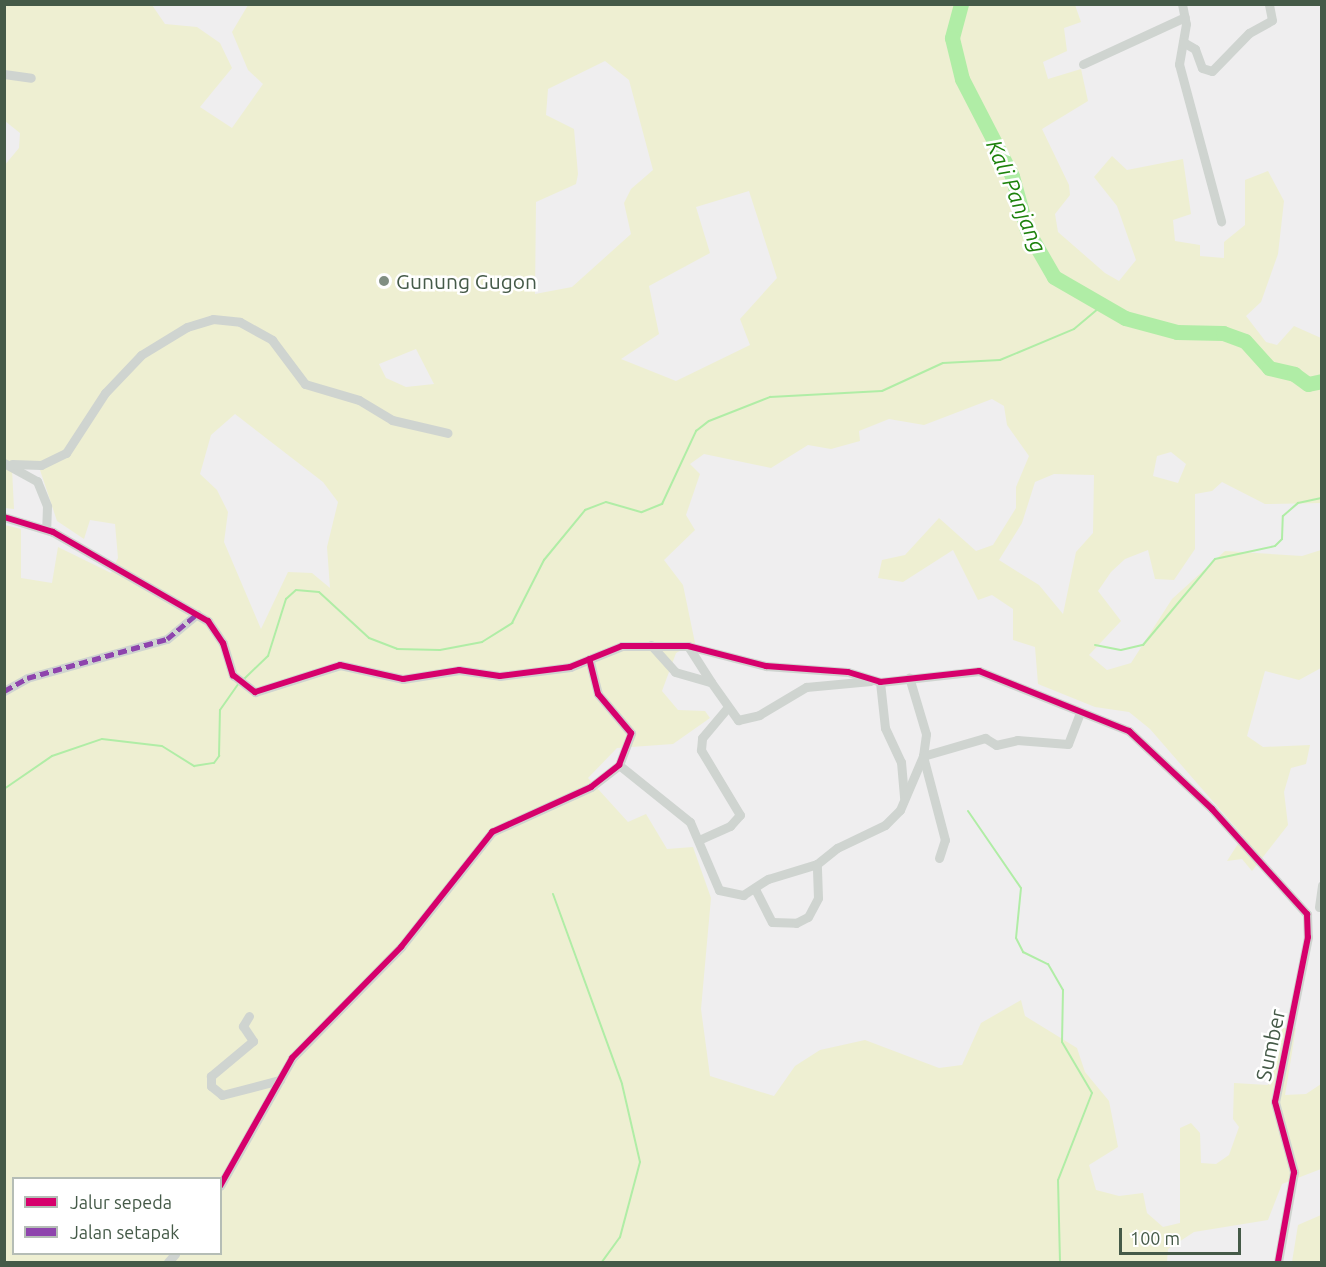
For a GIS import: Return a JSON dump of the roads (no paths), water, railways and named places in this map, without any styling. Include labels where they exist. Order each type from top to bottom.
[{"type":"street","points":[[1182,4],[1185,17],[1179,64],[1221,221]]},
{"type":"street","points":[[1183,42],[1195,49],[1202,68],[1212,71],[1249,33],[1272,20],[1269,4]]},
{"type":"street","points":[[1083,64],[1185,17]]},
{"type":"street","points":[[4,74],[31,78]]},
{"type":"street","points":[[8,464],[41,465],[66,453],[105,393],[129,367],[166,338],[213,319],[240,322],[272,340],[305,384],[359,400],[392,420],[448,433]]},
{"type":"street","points":[[8,464],[37,481],[48,506],[46,529]]},
{"type":"street","points":[[4,517],[46,529],[197,614],[218,634],[239,683],[267,691],[294,676],[345,664],[403,679],[459,670],[518,675],[589,659],[614,648],[651,645],[687,646],[766,666],[848,672],[875,681]]},
{"type":"street","points":[[4,691],[27,678],[167,639],[197,614]]},
{"type":"street","points":[[651,645],[675,672],[711,681]]},
{"type":"street","points":[[687,646],[727,708],[738,720],[760,714],[806,687],[979,671],[1120,727],[1147,743],[1301,904],[1320,907],[1322,885]]},
{"type":"street","points":[[222,1182],[298,1052],[401,947],[492,832],[591,787],[619,765],[631,733],[598,694],[589,659]]},
{"type":"street","points":[[909,677],[924,722],[923,756],[945,840],[939,858]]},
{"type":"street","points":[[875,681],[885,728],[901,762],[904,801]]},
{"type":"street","points":[[701,839],[730,826],[740,815],[701,745],[727,708]]},
{"type":"street","points":[[923,756],[985,738],[996,745],[1017,740],[1068,744],[1080,713]]},
{"type":"street","points":[[619,765],[686,817],[701,839],[724,894],[738,896],[755,889],[768,879],[817,864],[837,848],[885,825],[904,801],[923,756]]},
{"type":"street","points":[[755,889],[772,922],[796,923],[808,917],[818,898],[817,864]]},
{"type":"street","name":"Sumber","points":[[1278,1263],[1294,1178],[1275,1102],[1308,937],[1301,904]]},
{"type":"street","points":[[249,1016],[243,1026],[253,1041],[211,1076],[211,1086],[222,1095],[280,1080]]},
{"type":"waterway","name":"Kali Panjang","points":[[961,4],[952,38],[962,79],[1012,176],[1027,230],[1054,277],[1125,318],[1177,332],[1223,333],[1245,341],[1269,368],[1294,374],[1308,384],[1322,381]]},
{"type":"waterway","points":[[243,680],[268,656],[286,599],[296,590],[319,592],[369,638],[397,649],[440,650],[482,642],[512,623],[544,560],[585,510],[606,502],[642,512],[662,504],[696,431],[709,421],[770,397],[882,391],[943,363],[1000,360],[1074,329],[1101,306]]},
{"type":"waterway","points":[[1095,645],[1121,650],[1143,645],[1215,559],[1275,546],[1282,539],[1283,516],[1298,503],[1322,498]]},
{"type":"waterway","points":[[4,789],[52,756],[102,739],[162,746],[194,766],[214,763],[219,756],[220,710],[239,683]]},
{"type":"waterway","points":[[968,811],[1021,888],[1016,938],[1023,952],[1048,964],[1063,990],[1062,1042],[1092,1093],[1058,1180],[1060,1262]]},
{"type":"waterway","points":[[553,894],[622,1084],[640,1162],[620,1237],[602,1262]]},
{"type":"place","name":"Gunung Gugon","points":[[384,281]]}]
